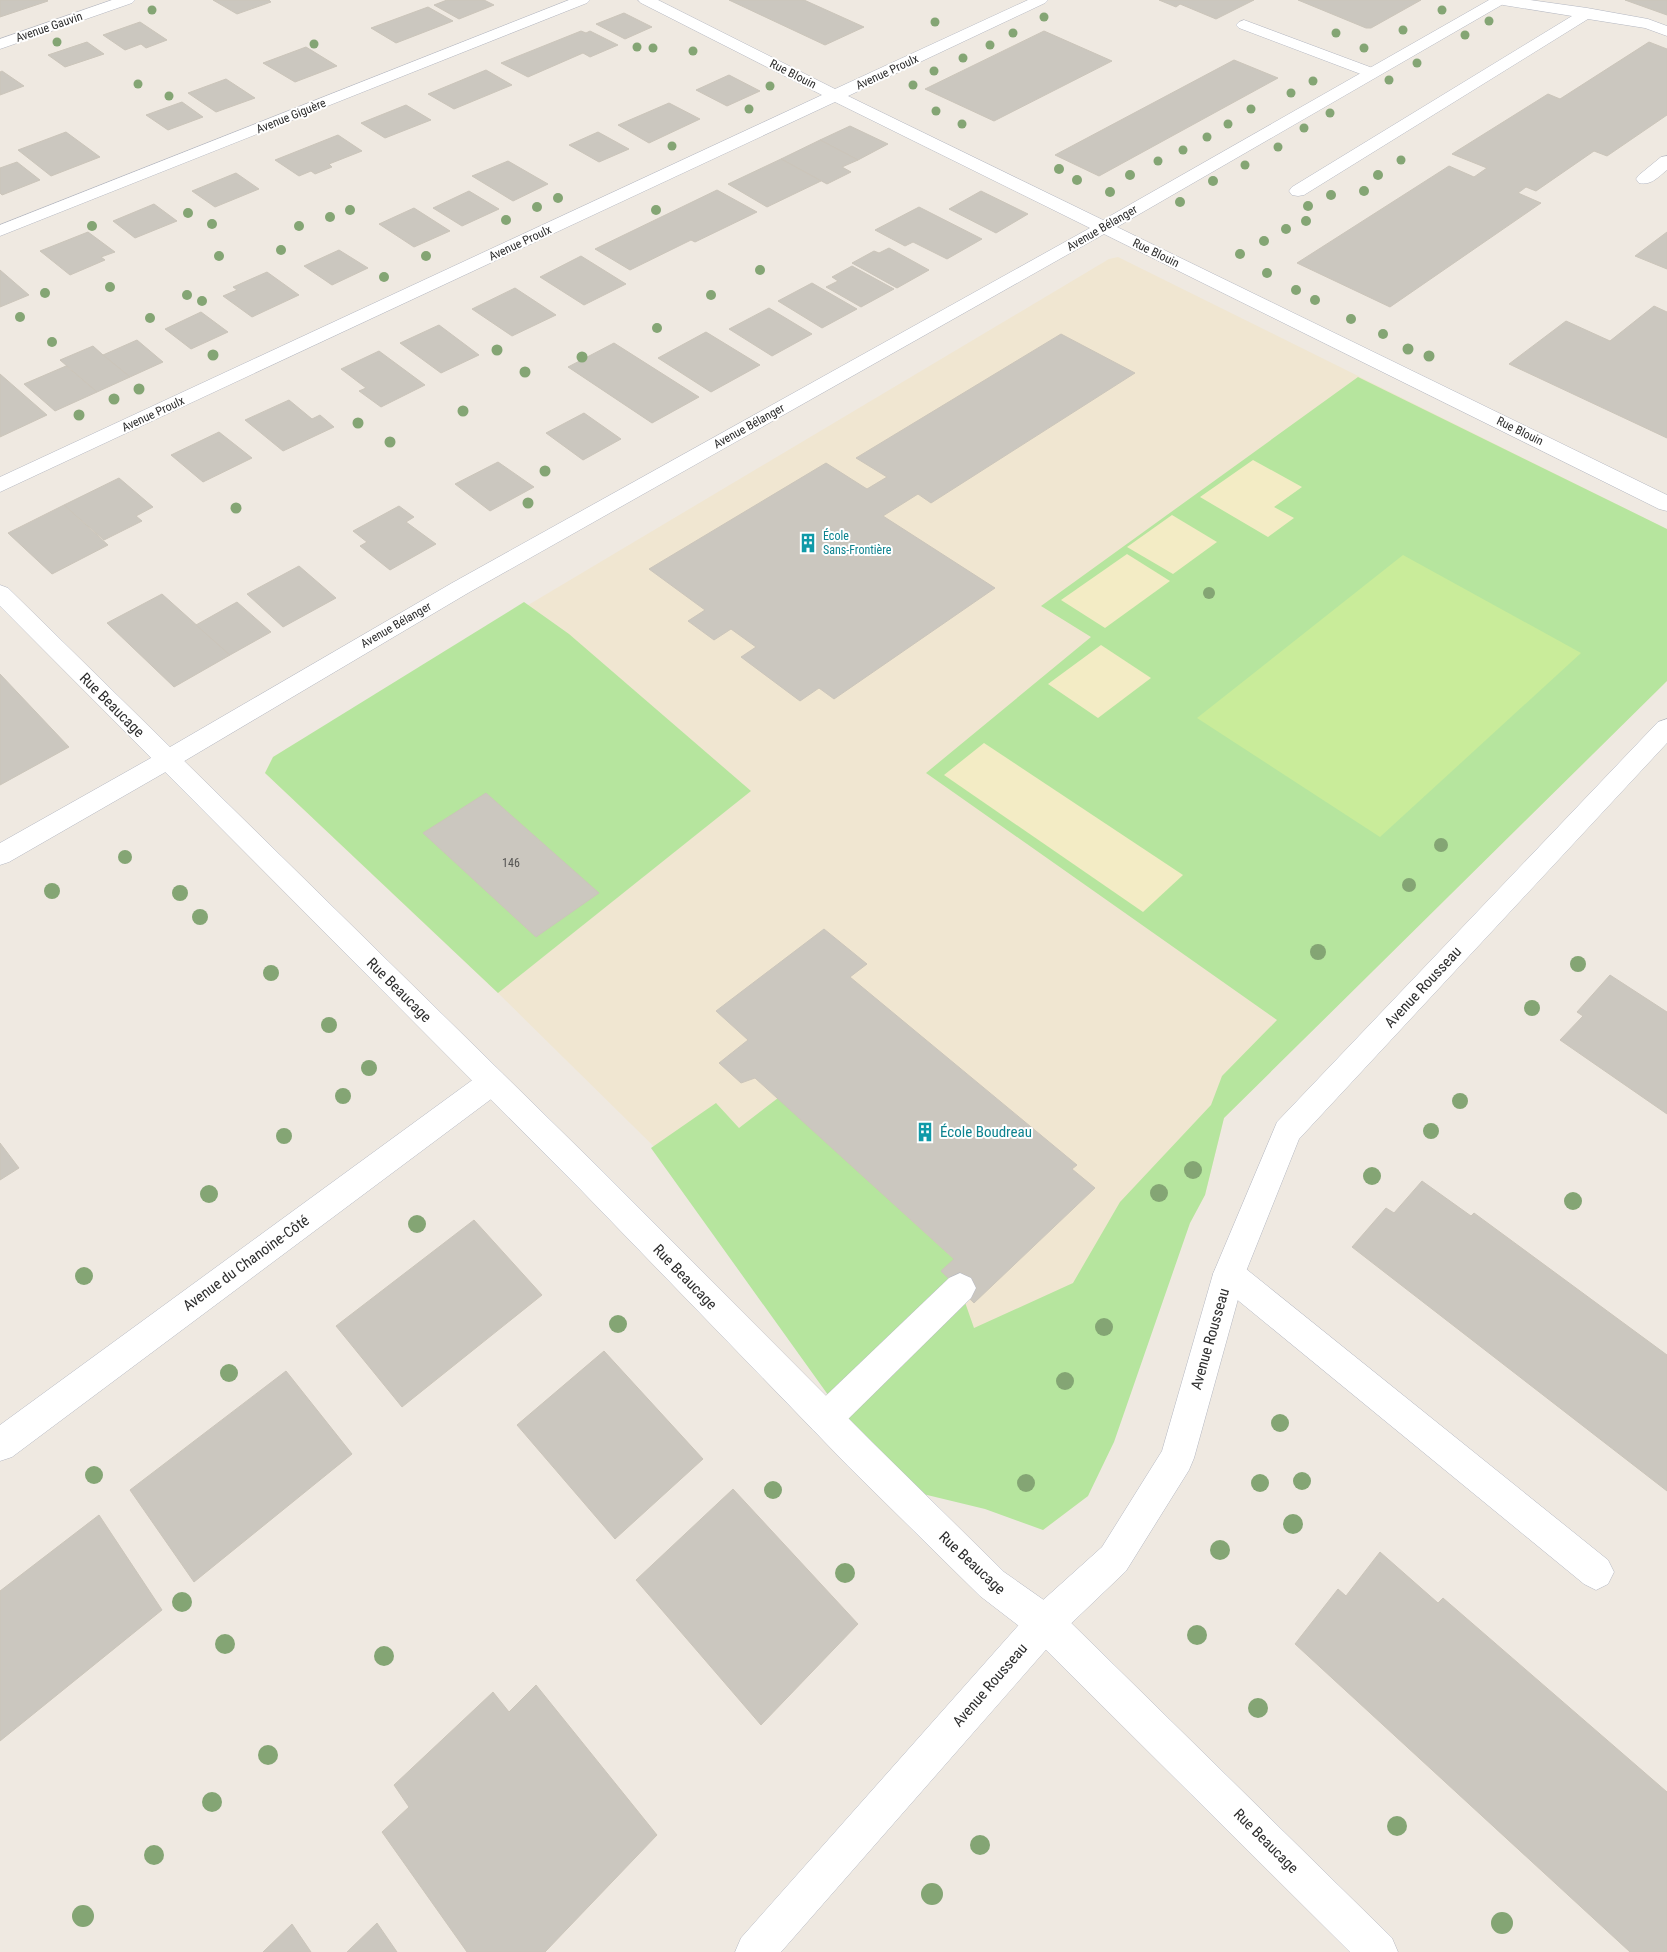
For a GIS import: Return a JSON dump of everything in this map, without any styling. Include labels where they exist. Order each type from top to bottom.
[{"type":"street","name":"Avenue Gauvin","points":[[0,44],[127,0]]},
{"type":"street","name":"Avenue Giguère","points":[[0,232],[582,0]]},
{"type":"street","name":"Rue Blouin","points":[[646,0],[836,96],[1667,504]]},
{"type":"street","name":"Avenue Proulx","points":[[0,485],[1040,0]]},
{"type":"street","points":[[1502,0],[1648,24],[1667,31]]},
{"type":"street","name":"Avenue Bélanger","points":[[0,855],[167,760],[460,588],[1104,227],[1502,0]]},
{"type":"street","points":[[1298,191],[1587,13]]},
{"type":"street","points":[[1244,25],[1372,73]]},
{"type":"street","points":[[1645,179],[1667,162]]},
{"type":"street","name":"Rue Beaucage","points":[[0,593],[492,1082],[825,1419],[992,1584],[1045,1623],[1378,1952]]},
{"type":"street","name":"Avenue Rousseau","points":[[755,1952],[1045,1623],[1114,1559],[1177,1458],[1229,1274],[1287,1131],[1667,728]]},
{"type":"street","name":"Avenue du Chanoine-Côté","points":[[0,1445],[492,1082]]},
{"type":"street","points":[[1229,1274],[1596,1572]]},
{"type":"street","points":[[825,1419],[960,1288]]},
{"type":"shaded area","points":[[1118,257],[1667,529],[1667,681],[1224,1118],[1205,1195],[1190,1223],[1088,1496],[1043,1530],[498,993],[265,773],[273,757],[1109,259]]},
{"type":"green space","points":[[1358,377],[1667,529],[1667,681],[1224,1118],[1205,1195],[1190,1223],[1114,1442],[1088,1496],[1043,1530],[985,1509],[894,1487],[651,1148],[716,1103],[739,1128],[778,1098],[954,1259],[960,1288],[974,1328],[1073,1283],[1120,1202],[1211,1105],[1222,1076],[1277,1020],[926,773],[1091,637],[1041,606]]},
{"type":"green space","points":[[1403,555],[1581,653],[1380,837],[1197,718]]},
{"type":"green space","points":[[524,602],[569,634],[751,791],[498,993],[265,773],[273,757]]},
{"type":"sand","points":[[1253,460],[1302,487],[1274,507],[1294,518],[1268,537],[1200,497]]},
{"type":"sand","points":[[1172,515],[1217,542],[1173,574],[1127,547]]},
{"type":"sand","points":[[1127,554],[1170,581],[1105,628],[1061,600]]},
{"type":"sand","points":[[1101,645],[1151,678],[1098,718],[1048,684]]},
{"type":"sand","points":[[984,743],[1183,875],[1143,912],[944,775]]},
{"type":"building","points":[[0,0],[47,0],[48,1],[0,17]]},
{"type":"building","points":[[213,0],[269,0],[271,2],[237,14]]},
{"type":"building","points":[[447,0],[484,0],[494,5],[459,19],[434,5]]},
{"type":"building","points":[[729,0],[804,0],[864,27],[825,45]]},
{"type":"building","points":[[1159,0],[1254,0],[1216,19],[1180,4],[1176,7]]},
{"type":"building","points":[[1298,0],[1421,0],[1371,28],[1366,28]]},
{"type":"building","points":[[1625,0],[1667,0],[1667,15]]},
{"type":"building","points":[[428,7],[453,21],[396,43],[371,28]]},
{"type":"building","points":[[624,13],[652,27],[625,39],[596,24]]},
{"type":"building","points":[[140,22],[167,40],[146,48],[141,44],[125,50],[103,35]]},
{"type":"building","points":[[581,31],[586,33],[590,31],[618,45],[590,57],[583,53],[528,77],[501,63]]},
{"type":"building","points":[[1044,31],[1112,61],[994,121],[925,89]]},
{"type":"building","points":[[87,42],[104,54],[65,67],[48,55]]},
{"type":"building","points":[[1649,42],[1667,49],[1667,115],[1607,156],[1594,151],[1536,191],[1526,187],[1518,193],[1541,203],[1390,307],[1297,263],[1449,166],[1474,177],[1487,168],[1452,154],[1548,94],[1560,99]]},
{"type":"building","points":[[306,47],[337,66],[295,82],[263,63]]},
{"type":"building","points":[[1234,60],[1278,78],[1099,176],[1055,155]]},
{"type":"building","points":[[486,70],[512,85],[454,109],[428,94]]},
{"type":"building","points":[[2,71],[24,86],[0,95],[0,72]]},
{"type":"building","points":[[729,75],[760,91],[727,106],[696,90]]},
{"type":"building","points":[[226,79],[255,98],[216,112],[188,93]]},
{"type":"building","points":[[182,102],[203,117],[168,130],[146,115]]},
{"type":"building","points":[[669,103],[700,119],[649,143],[618,125]]},
{"type":"building","points":[[406,105],[431,120],[385,138],[361,123]]},
{"type":"building","points":[[850,126],[888,144],[858,160],[820,140]]},
{"type":"building","points":[[66,132],[100,157],[51,176],[18,150]]},
{"type":"building","points":[[598,132],[629,149],[599,162],[569,145]]},
{"type":"building","points":[[338,135],[362,151],[329,164],[332,167],[315,174],[311,171],[299,176],[275,160]]},
{"type":"building","points":[[820,140],[858,160],[842,167],[851,172],[827,184],[781,159]]},
{"type":"building","points":[[781,159],[821,181],[767,207],[728,184]]},
{"type":"building","points":[[508,161],[548,184],[513,201],[472,176]]},
{"type":"building","points":[[17,162],[40,180],[2,195],[0,193],[0,168]]},
{"type":"building","points":[[236,173],[259,189],[215,207],[192,191]]},
{"type":"building","points":[[717,190],[757,212],[695,242],[691,240],[630,270],[595,249]]},
{"type":"building","points":[[469,191],[499,209],[462,226],[433,208]]},
{"type":"building","points":[[981,191],[1028,214],[996,233],[949,209]]},
{"type":"building","points":[[154,204],[177,221],[135,238],[113,221]]},
{"type":"building","points":[[919,207],[982,239],[947,259],[913,242],[905,246],[875,230]]},
{"type":"building","points":[[414,208],[450,231],[414,247],[379,224]]},
{"type":"building","points":[[88,232],[115,252],[101,257],[105,260],[70,275],[40,251]]},
{"type":"building","points":[[1667,232],[1667,269],[1635,256]]},
{"type":"building","points":[[889,248],[929,270],[897,288],[852,263],[874,251],[879,253]]},
{"type":"building","points":[[339,250],[368,268],[332,285],[304,266]]},
{"type":"building","points":[[581,256],[626,284],[584,305],[540,277]]},
{"type":"building","points":[[852,266],[894,289],[861,307],[826,287],[838,281],[832,277]]},
{"type":"building","points":[[0,270],[29,295],[0,307]]},
{"type":"building","points":[[267,272],[299,295],[252,317],[223,296],[237,290],[233,287]]},
{"type":"building","points":[[812,283],[857,309],[822,328],[778,301]]},
{"type":"building","points":[[515,288],[556,315],[512,336],[472,309]]},
{"type":"building","points":[[1654,306],[1667,312],[1667,438],[1509,364],[1566,321],[1610,341]]},
{"type":"building","points":[[769,308],[812,334],[772,356],[729,329]]},
{"type":"building","points":[[201,312],[228,332],[191,349],[165,329]]},
{"type":"building","points":[[439,325],[479,355],[441,373],[400,343]]},
{"type":"building","points":[[706,332],[760,365],[711,392],[658,358]]},
{"type":"building","name":"École Sans-Frontière","points":[[1061,334],[1135,373],[931,503],[918,494],[883,516],[995,588],[834,699],[819,688],[800,701],[741,657],[756,647],[731,629],[714,640],[688,621],[705,610],[649,569],[826,463],[867,489],[887,477],[856,458]]},
{"type":"building","points":[[137,340],[163,362],[130,377],[103,355]]},
{"type":"building","points":[[614,343],[699,397],[652,423],[568,367]]},
{"type":"building","points":[[93,346],[130,377],[97,392],[60,360]]},
{"type":"building","points":[[379,351],[425,385],[381,407],[359,391],[366,388],[341,369]]},
{"type":"building","points":[[66,366],[97,392],[55,411],[24,384]]},
{"type":"building","points":[[0,374],[47,415],[0,437]]},
{"type":"building","points":[[289,400],[312,419],[320,415],[334,427],[283,451],[245,420]]},
{"type":"building","points":[[584,413],[621,439],[583,460],[546,433]]},
{"type":"building","points":[[219,432],[252,458],[203,482],[171,455]]},
{"type":"building","points":[[498,462],[534,487],[490,511],[455,484]]},
{"type":"building","points":[[119,478],[153,507],[136,516],[142,521],[104,540],[64,505]]},
{"type":"building","points":[[64,505],[108,545],[52,574],[8,533]]},
{"type":"building","points":[[399,506],[414,517],[406,522],[436,544],[390,570],[360,546],[367,542],[353,531]]},
{"type":"building","points":[[299,566],[336,598],[283,627],[247,594]]},
{"type":"building","points":[[162,594],[230,655],[174,687],[107,623]]},
{"type":"building","points":[[237,602],[271,632],[230,655],[196,625]]},
{"type":"building","points":[[0,674],[69,747],[0,785]]},
{"type":"building","points":[[486,793],[599,893],[536,937],[423,833]]},
{"type":"building","name":"École Boudreau","points":[[824,929],[867,964],[850,977],[1077,1165],[1072,1169],[1095,1188],[974,1303],[941,1271],[954,1259],[755,1078],[741,1083],[719,1063],[748,1040],[716,1011]]},
{"type":"building","points":[[1610,975],[1667,1012],[1667,1114],[1560,1040],[1583,1016],[1577,1012]]},
{"type":"building","points":[[0,1143],[19,1168],[0,1180]]},
{"type":"building","points":[[1422,1181],[1471,1216],[1474,1213],[1667,1355],[1667,1491],[1352,1247],[1386,1208],[1394,1213]]},
{"type":"building","points":[[474,1220],[542,1295],[402,1407],[336,1326]]},
{"type":"building","points":[[604,1351],[703,1459],[615,1539],[517,1425]]},
{"type":"building","points":[[286,1371],[352,1454],[194,1582],[130,1490]]},
{"type":"building","points":[[733,1489],[858,1624],[761,1725],[636,1580]]},
{"type":"building","points":[[99,1515],[162,1610],[0,1741],[0,1591]]},
{"type":"building","points":[[1380,1552],[1438,1603],[1443,1598],[1667,1792],[1667,1952],[1630,1952],[1295,1644],[1338,1589],[1346,1596]]},
{"type":"building","points":[[536,1685],[657,1835],[545,1952],[467,1952],[382,1832],[409,1807],[394,1785],[493,1692],[509,1712]]},
{"type":"building","points":[[377,1923],[397,1952],[347,1952]]},
{"type":"building","points":[[292,1924],[311,1952],[263,1952]]},
{"type":"place","name":"École Sans-Frontière","points":[[808,543]]},
{"type":"place","name":"École Boudreau","points":[[925,1132]]}]
